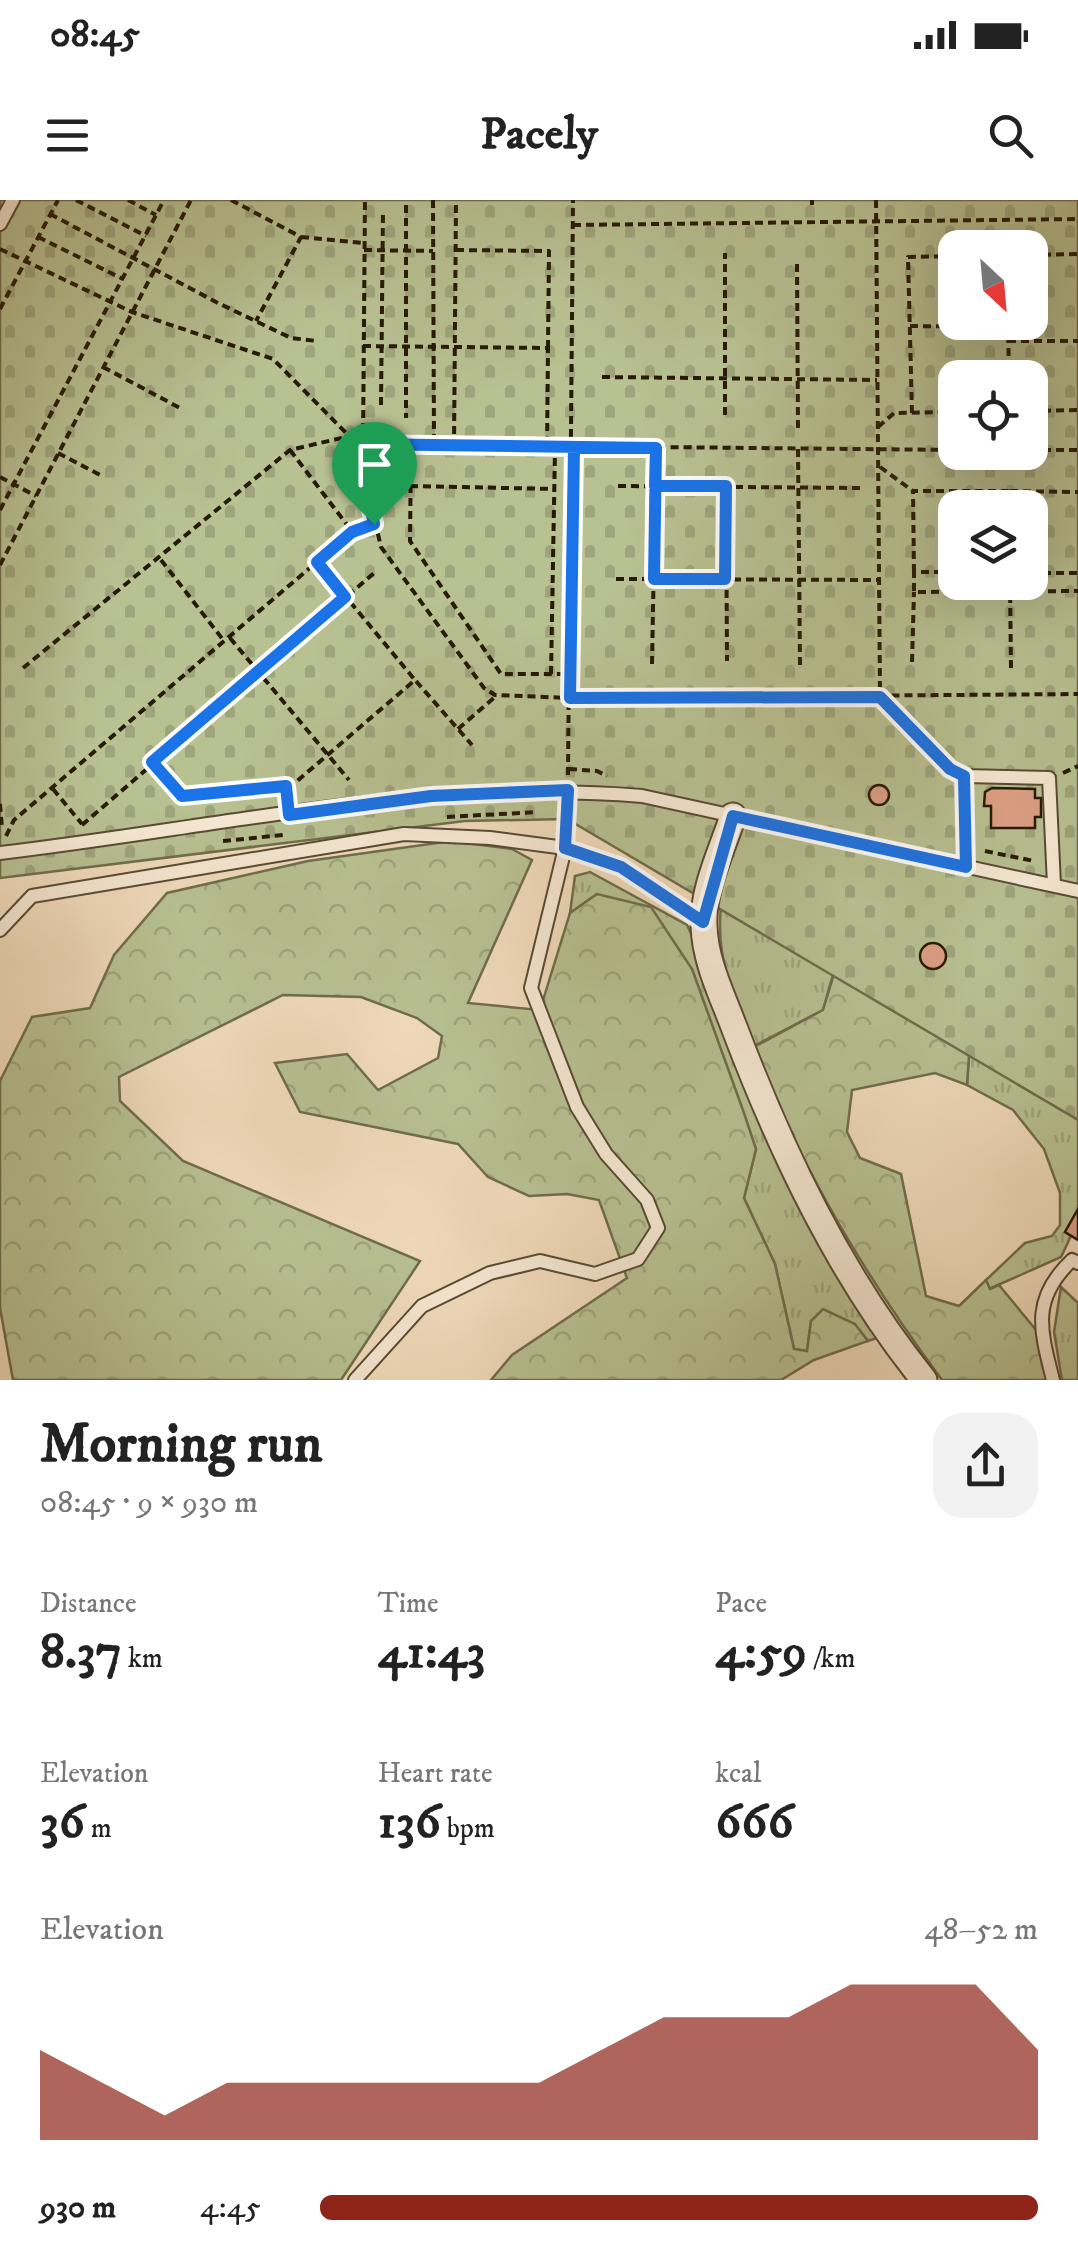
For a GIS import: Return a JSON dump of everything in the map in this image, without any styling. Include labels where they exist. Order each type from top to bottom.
[{"type":"street","points":[[733,816],[703,922],[712,967],[768,1117],[867,1300],[924,1380]]},
{"type":"lane","points":[[0,224],[13,200]]},
{"type":"lane","points":[[966,867],[964,776],[1050,778],[1054,885]]},
{"type":"lane","points":[[355,1380],[422,1306],[490,1273],[540,1262],[595,1274],[638,1259],[658,1228],[647,1200],[606,1154],[577,1107],[531,988],[565,848],[568,790]]},
{"type":"lane","points":[[0,849],[85,843],[431,796],[568,790],[642,796],[1078,890]]},
{"type":"lane","points":[[0,930],[32,896],[404,834],[490,838],[565,848],[621,867],[703,922]]},
{"type":"lane","points":[[1053,1380],[1041,1324],[1043,1300],[1051,1280],[1072,1260],[1078,1263]]},
{"type":"path","points":[[0,308],[58,200]]},
{"type":"path","points":[[76,200],[146,236]]},
{"type":"path","points":[[128,200],[156,216]]},
{"type":"path","points":[[0,510],[164,200]]},
{"type":"path","points":[[0,565],[191,200]]},
{"type":"path","points":[[231,200],[301,237],[382,250],[433,251]]},
{"type":"path","points":[[364,200],[360,444],[374,524],[381,547],[484,688],[498,694],[570,698],[1078,694]]},
{"type":"path","points":[[432,200],[434,447]]},
{"type":"path","points":[[454,447],[456,200]]},
{"type":"path","points":[[568,790],[574,448],[573,200]]},
{"type":"path","points":[[876,200],[880,697],[950,769],[964,776]]},
{"type":"path","points":[[406,205],[406,418]]},
{"type":"path","points":[[381,405],[383,210]]},
{"type":"path","points":[[50,214],[290,338],[316,342]]},
{"type":"path","points":[[574,225],[1078,218]]},
{"type":"path","points":[[38,236],[123,279]]},
{"type":"path","points":[[256,321],[301,237]]},
{"type":"path","points":[[0,249],[132,312],[273,359],[360,444],[938,450]]},
{"type":"path","points":[[456,250],[549,251],[547,448]]},
{"type":"path","points":[[725,253],[725,415]]},
{"type":"path","points":[[1048,255],[1078,254]]},
{"type":"path","points":[[912,413],[908,257],[938,256]]},
{"type":"path","points":[[797,264],[798,429]]},
{"type":"path","points":[[910,326],[938,326]]},
{"type":"path","points":[[1009,360],[1008,341],[1078,340]]},
{"type":"path","points":[[363,346],[548,348]]},
{"type":"path","points":[[103,367],[180,408]]},
{"type":"path","points":[[602,377],[878,380]]},
{"type":"path","points":[[1048,411],[1078,410]]},
{"type":"path","points":[[878,427],[894,413],[938,412]]},
{"type":"path","points":[[22,668],[161,560],[290,450],[350,436]]},
{"type":"path","points":[[411,446],[410,541],[501,674],[570,674]]},
{"type":"path","points":[[552,674],[555,448]]},
{"type":"path","points":[[652,664],[656,448]]},
{"type":"path","points":[[290,450],[352,532]]},
{"type":"path","points":[[798,450],[800,665]]},
{"type":"path","points":[[1048,450],[1078,450]]},
{"type":"path","points":[[58,453],[100,475]]},
{"type":"path","points":[[878,465],[912,491],[938,491]]},
{"type":"path","points":[[0,477],[36,496]]},
{"type":"path","points":[[410,486],[554,488]]},
{"type":"path","points":[[618,486],[860,488]]},
{"type":"path","points":[[726,486],[727,661]]},
{"type":"path","points":[[912,491],[912,662]]},
{"type":"path","points":[[1048,491],[1078,492]]},
{"type":"path","points":[[0,849],[8,832],[52,788],[352,532],[374,524]]},
{"type":"path","points":[[161,560],[350,780]]},
{"type":"path","points":[[317,562],[472,745]]},
{"type":"path","points":[[914,572],[938,572]]},
{"type":"path","points":[[82,824],[374,573]]},
{"type":"path","points":[[1048,573],[1078,573]]},
{"type":"path","points":[[616,579],[879,580]]},
{"type":"path","points":[[1048,591],[1078,591]]},
{"type":"path","points":[[914,592],[938,592]]},
{"type":"path","points":[[1010,600],[1011,670]]},
{"type":"path","points":[[152,762],[182,796],[286,786],[415,680]]},
{"type":"path","points":[[458,728],[498,694]]},
{"type":"path","points":[[286,786],[289,815]]},
{"type":"path","points":[[52,788],[82,824],[85,843]]},
{"type":"path","points":[[0,804],[1,828],[8,832]]},
{"type":"green space","points":[[0,200],[1078,200],[1078,1120],[567,819],[465,821],[0,878]]},
{"type":"green space","points":[[451,841],[512,849],[532,860],[468,1003],[540,1010],[570,913],[597,894],[651,907],[692,969],[756,1149],[744,1198],[775,1264],[794,1349],[807,1351],[811,1321],[823,1309],[855,1324],[868,1341],[814,1360],[781,1380],[491,1380],[512,1355],[627,1278],[599,1200],[567,1194],[529,1196],[488,1177],[458,1144],[300,1112],[275,1063],[347,1054],[378,1090],[438,1058],[442,1036],[417,1018],[361,997],[283,995],[119,1077],[120,1101],[183,1161],[420,1261],[341,1380],[13,1380],[0,1308],[0,1081],[32,1017],[90,1008],[114,955],[167,893],[308,861]]},
{"type":"green space","points":[[730,854],[1078,905],[1078,1209],[1065,1232],[1071,1236],[1061,1257],[989,1289],[986,1280],[1025,1243],[1052,1236],[1060,1225],[1060,1193],[1044,1149],[1013,1110],[967,1085],[969,1055],[833,975],[823,1010],[754,1046],[722,953],[721,909]]},
{"type":"green space","points":[[590,872],[687,925],[880,1337],[868,1341],[854,1324],[811,1321],[807,1351],[794,1349],[775,1264],[744,1198],[756,1149],[692,969],[597,894],[570,913],[575,876]]},
{"type":"green space","points":[[834,974],[969,1055],[967,1085],[935,1073],[852,1090],[847,1132],[860,1158],[901,1174],[926,1296],[959,1306],[986,1280],[990,1289],[999,1285],[1036,1330],[1048,1380],[942,1380],[887,1302],[813,1177],[754,1047],[823,1010]]},
{"type":"green space","points":[[1061,1287],[1078,1303],[1078,1380],[1062,1380],[1054,1332]]},
{"type":"building","points":[[875,785],[883,785],[889,795],[883,805],[875,805],[869,799],[869,791]]},
{"type":"building","points":[[992,788],[1035,789],[1035,798],[1041,798],[1041,817],[1035,817],[1035,828],[991,828],[991,806],[984,806],[985,792]]},
{"type":"building","points":[[933,943],[942,947],[946,956],[942,965],[933,969],[924,965],[920,956],[924,947]]},
{"type":"building","points":[[1078,1209],[1078,1240],[1065,1232]]},
{"type":"route","points":[[374,524],[352,532],[317,562],[345,597],[152,762],[182,796],[286,786],[289,815],[431,796],[568,790],[565,848],[621,867],[703,922],[706,898],[733,816],[966,867],[964,776],[950,769],[880,697],[570,698],[574,448],[656,448],[655,486],[726,486],[725,579],[654,579],[655,486],[656,448],[357,444],[374,524]]}]
